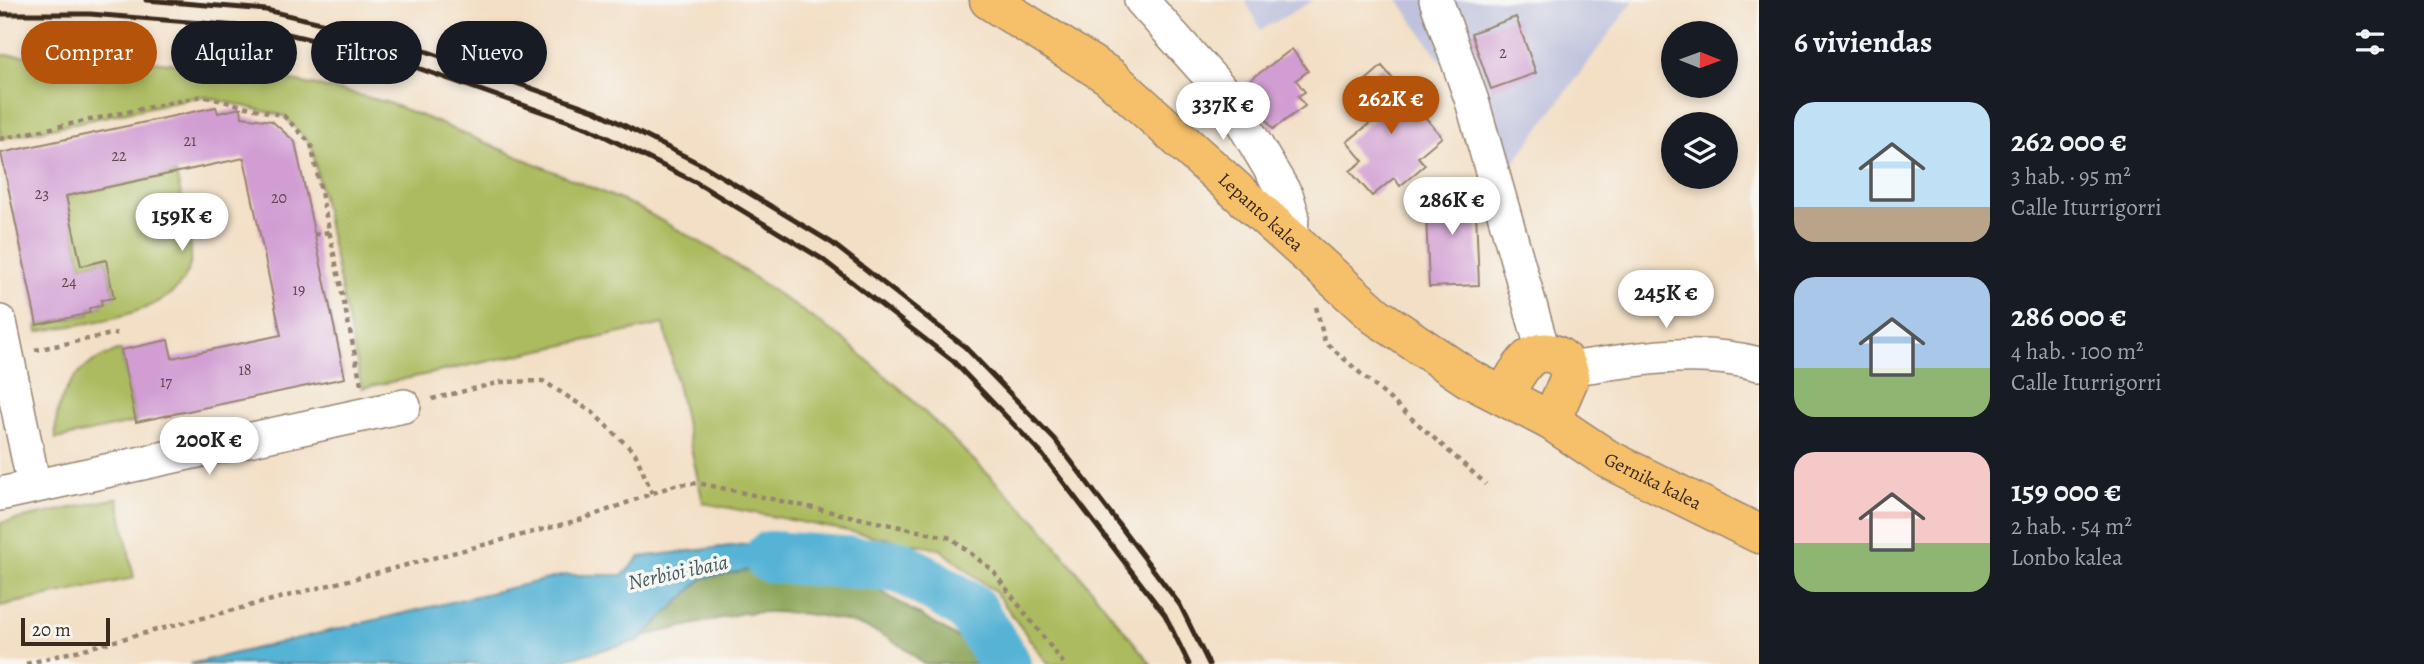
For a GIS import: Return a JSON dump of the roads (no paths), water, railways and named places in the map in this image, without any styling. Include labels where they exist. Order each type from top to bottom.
[{"type":"main road","name":"Lepanto kalea","points":[[989,0],[1109,76],[1376,316],[1468,378],[1504,395]]},
{"type":"main road","points":[[1504,395],[1527,358],[1556,360],[1569,386],[1550,421]]},
{"type":"main road","name":"Gernika kalea","points":[[1504,395],[1606,458],[1759,534]]},
{"type":"street","points":[[1141,0],[1219,87],[1234,108],[1287,197],[1292,214],[1291,238]]},
{"type":"street","points":[[1440,11],[1556,360],[1724,355],[1759,364]]},
{"type":"street","points":[[0,322],[34,486]]},
{"type":"street","points":[[0,494],[368,416],[404,406]]},
{"type":"water","points":[[756,543],[851,549],[835,577],[755,569],[703,578],[638,641],[545,664],[190,664],[565,575],[623,575],[640,557]]},
{"type":"waterway","name":"Nerbioi ibaia","points":[[770,557],[900,566],[970,608],[1005,664]]},
{"type":"railway","points":[[146,0],[266,10],[397,41],[596,111],[706,167],[832,243],[965,347],[1055,440],[1180,605],[1209,664]]},
{"type":"railway","points":[[0,14],[90,14],[263,28],[392,59],[588,128],[697,183],[822,259],[953,361],[1041,453],[1165,615],[1189,664]]}]
